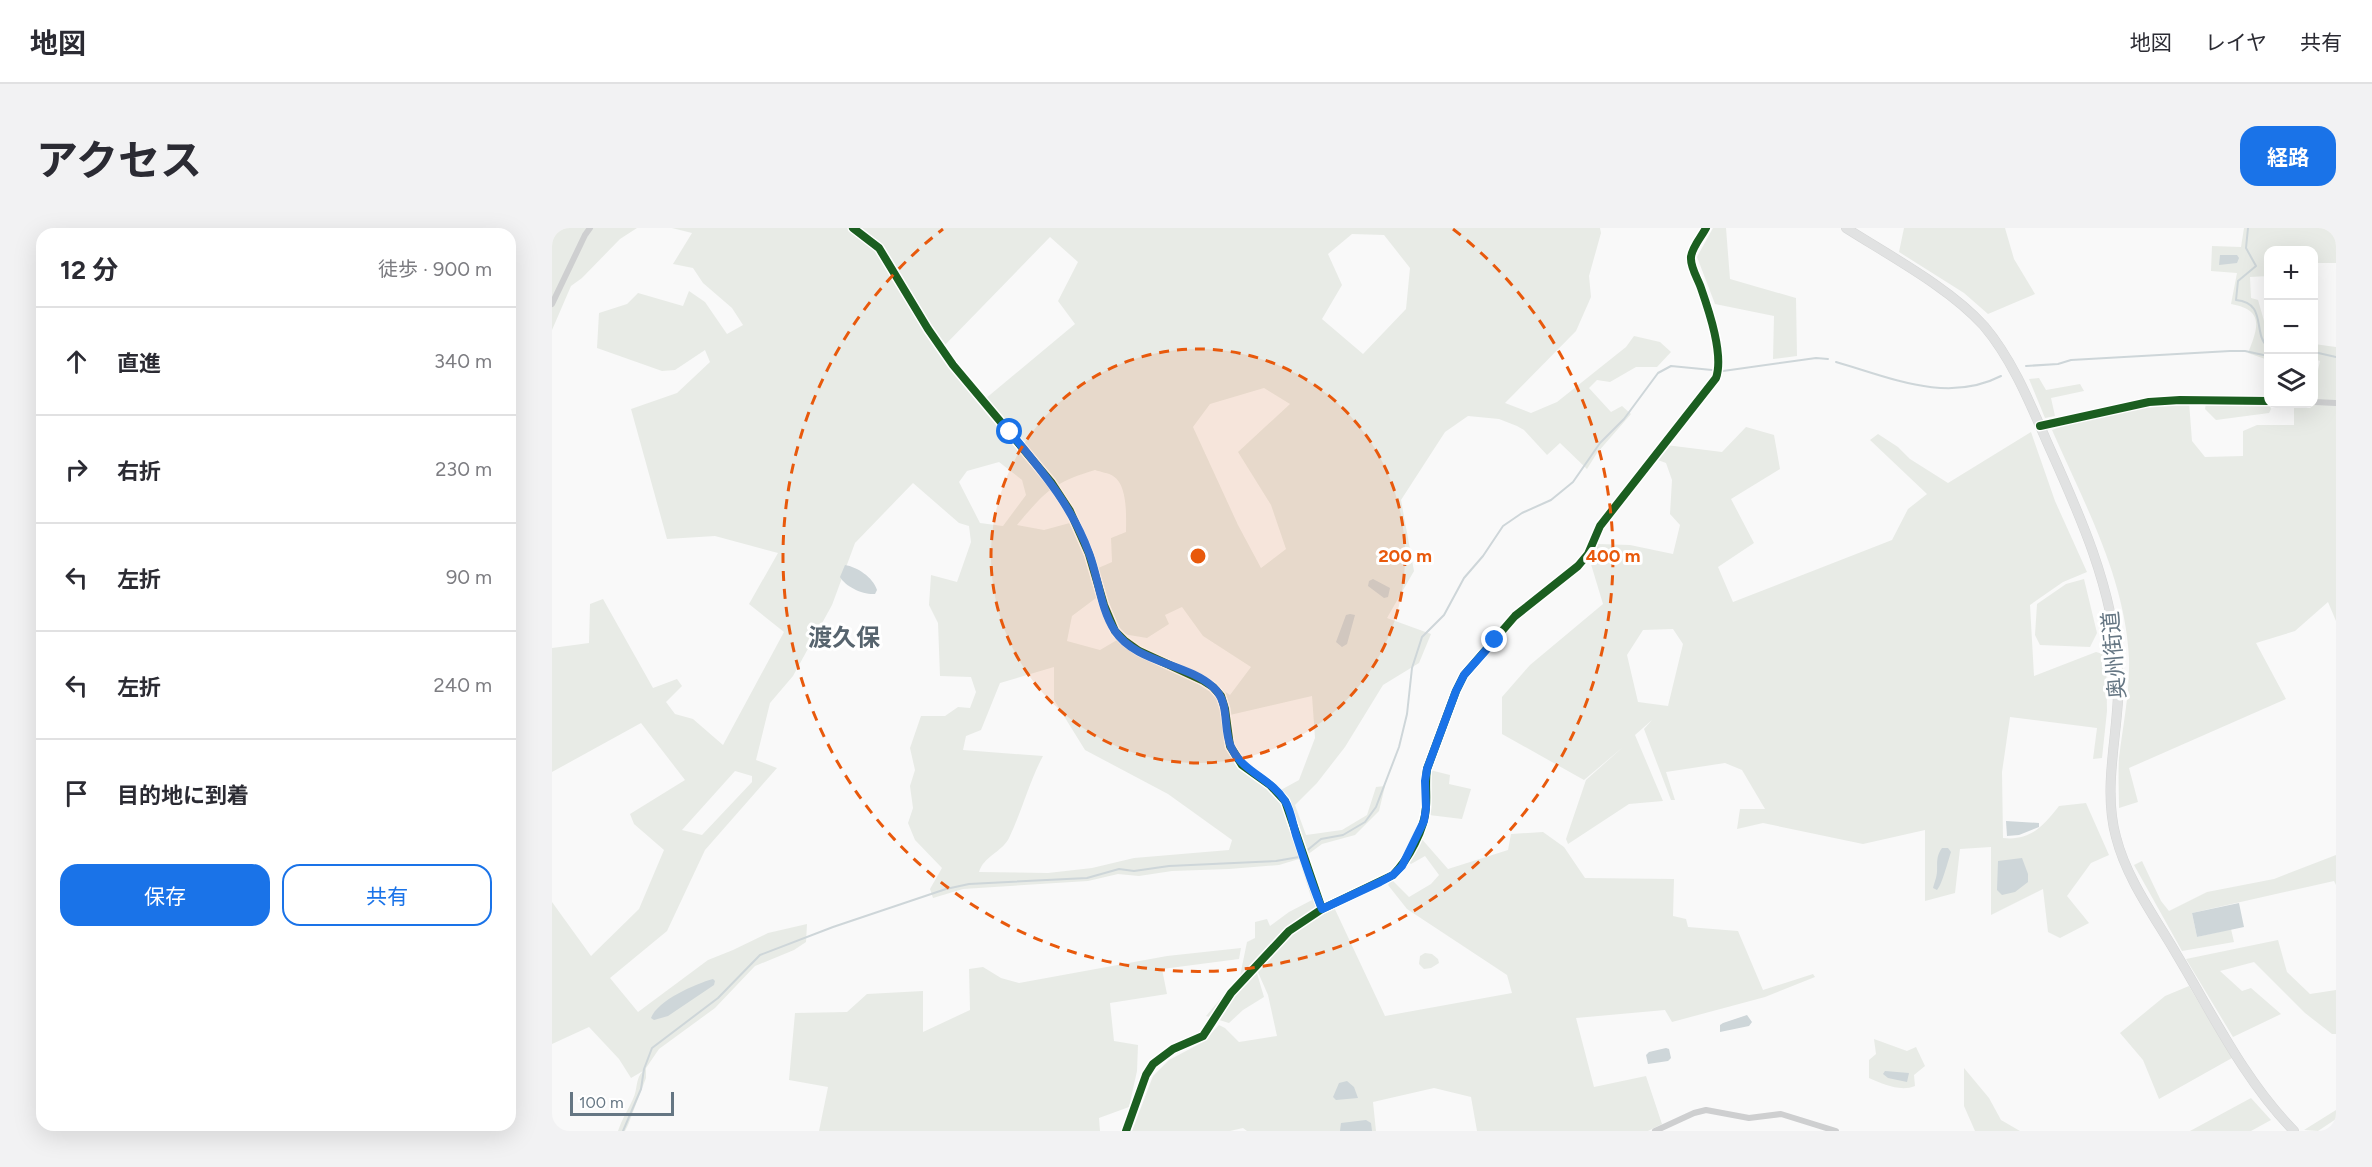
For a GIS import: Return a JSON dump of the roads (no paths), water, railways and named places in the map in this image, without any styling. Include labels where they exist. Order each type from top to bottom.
[{"type":"highway","name":"奥州街道","points":[[1846,228],[1947,294],[1976,318],[1996,342],[2029,402],[2098,565],[2111,607],[2119,670],[2119,706],[2111,793],[2115,836],[2124,862],[2140,894],[2233,1051],[2267,1102],[2294,1131]]},
{"type":"street","points":[[552,304],[590,228]]},
{"type":"street","points":[[853,228],[879,248],[928,329],[953,365],[1051,482],[1070,511],[1089,554],[1104,605],[1115,631],[1125,642],[1139,651],[1202,680],[1221,696],[1230,746],[1242,765],[1270,785],[1285,801],[1322,909]]},
{"type":"street","points":[[1126,1131],[1146,1076],[1154,1064],[1173,1049],[1203,1036],[1231,993],[1296,925],[1322,909],[1393,875],[1402,866],[1424,821],[1427,769],[1464,675],[1515,616],[1583,560],[1600,526],[1716,378],[1719,367],[1717,352],[1708,309],[1691,256],[1706,228]]},
{"type":"street","points":[[2040,426],[2149,402],[2264,401]]},
{"type":"street","points":[[2318,402],[2336,403]]},
{"type":"street","points":[[1655,1131],[1701,1110],[1706,1110],[1740,1118],[1781,1114],[1836,1131]]},
{"type":"waterway","points":[[2248,228],[2246,248],[2256,266],[2238,281],[2236,300],[2246,302],[2256,313],[2264,342]]},
{"type":"waterway","points":[[2026,366],[2058,364],[2071,360],[2230,351],[2245,351],[2264,355]]},
{"type":"waterway","points":[[2318,353],[2336,357]]},
{"type":"waterway","points":[[1723,371],[1816,358],[1828,359]]},
{"type":"waterway","points":[[1836,362],[1897,380],[1939,388],[1960,388],[1981,384],[2001,376]]},
{"type":"waterway","points":[[623,1131],[641,1089],[644,1069],[652,1048],[718,998],[760,955],[833,927],[946,889],[969,884],[1087,878],[1119,869],[1134,871],[1169,866],[1276,861],[1299,857],[1321,839],[1343,835],[1365,822],[1376,807],[1399,747],[1407,714],[1412,668],[1422,637],[1444,615],[1464,578],[1483,556],[1503,526],[1522,513],[1551,500],[1573,482],[1600,443],[1624,419],[1658,373],[1671,366],[1712,370]]},
{"type":"district","name":"渡久保","points":[[844,637]]}]
